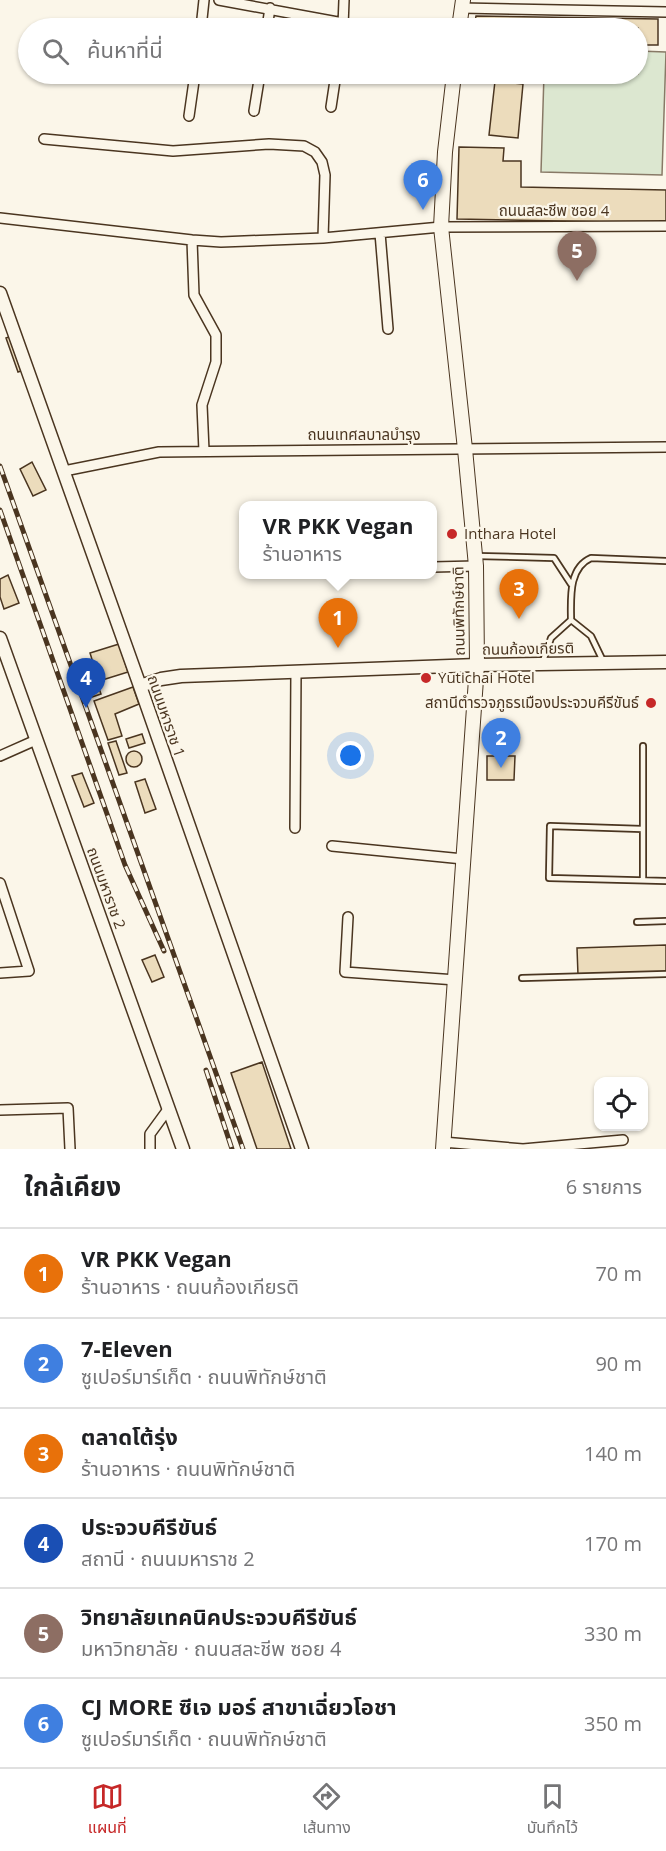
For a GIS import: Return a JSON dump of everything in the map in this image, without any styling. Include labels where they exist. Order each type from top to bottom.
[{"type":"main road","name":"ถนนพิทักษ์ชาติ","points":[[443,1146],[477,665],[475,561],[441,227],[445,152],[453,84]]},
{"type":"street","points":[[202,18],[204,0]]},
{"type":"street","points":[[219,0],[270,8],[311,18]]},
{"type":"street","points":[[343,18],[344,0]]},
{"type":"street","points":[[462,4],[666,12]]},
{"type":"street","points":[[268,18],[270,8]]},
{"type":"street","points":[[189,116],[194,84]]},
{"type":"street","points":[[254,111],[258,84]]},
{"type":"street","points":[[331,107],[334,84]]},
{"type":"street","points":[[44,139],[173,152],[269,144],[304,146],[315,152],[322,162],[325,175],[323,238]]},
{"type":"street","name":"ถนนสละชีพ ซอย 4","points":[[0,218],[221,242],[323,238],[441,227],[666,226]]},
{"type":"street","points":[[380,233],[388,329]]},
{"type":"street","points":[[192,240],[194,295],[216,336],[216,362],[202,405],[204,451]]},
{"type":"street","name":"ถนนมหาราช 1","points":[[0,293],[302,1149]]},
{"type":"street","name":"ถนนเทศลบาลบำรุง","points":[[64,471],[159,452],[666,447]]},
{"type":"street","points":[[437,566],[475,561]]},
{"type":"street","name":"ถนนมหาราช 2","points":[[0,638],[183,1149]]},
{"type":"street","name":"ถนนก้องเกียรติ","points":[[140,686],[161,679],[181,676],[477,665],[666,662]]},
{"type":"street","points":[[295,828],[296,671]]},
{"type":"street","points":[[0,756],[36,740]]},
{"type":"street","points":[[332,846],[463,859]]},
{"type":"street","points":[[0,883],[4,910],[29,971],[0,974]]},
{"type":"street","points":[[348,917],[345,972],[456,980]]},
{"type":"street","points":[[0,1110],[68,1108],[70,1149]]},
{"type":"street","points":[[150,1149],[150,1134],[170,1108]]},
{"type":"street","points":[[443,1146],[523,1149],[623,1140]]},
{"type":"lane","points":[[475,561],[555,558],[571,584]]},
{"type":"lane","points":[[542,664],[551,638],[571,620],[571,584],[585,561],[591,558],[666,561]]},
{"type":"lane","points":[[571,620],[591,636],[604,663]]},
{"type":"lane","points":[[643,746],[643,880]]},
{"type":"lane","points":[[642,829],[550,826],[549,879],[666,881]]},
{"type":"lane","points":[[637,922],[666,921]]},
{"type":"lane","points":[[522,978],[666,974]]},
{"type":"green space","points":[[648,51],[666,52],[662,175],[541,172],[544,84],[648,84]]},
{"type":"building","points":[[476,16],[597,18],[476,18]]},
{"type":"building","points":[[648,19],[658,19],[658,45],[648,45]]},
{"type":"building","points":[[495,84],[523,84],[518,138],[489,135]]},
{"type":"building","points":[[459,147],[504,148],[503,161],[521,161],[521,187],[666,190],[666,223],[457,219]]},
{"type":"building","points":[[9,337],[21,371],[18,372],[6,338]]},
{"type":"building","points":[[32,462],[46,490],[33,496],[20,469]]},
{"type":"building","points":[[8,575],[19,603],[4,609],[0,597],[0,579]]},
{"type":"building","points":[[119,644],[128,672],[99,681],[97,674],[100,673],[98,668],[95,669],[90,653]]},
{"type":"building","points":[[89,660],[101,694],[92,697],[81,662]]},
{"type":"building","points":[[133,687],[139,704],[115,714],[122,736],[108,740],[94,701]]},
{"type":"building","points":[[142,734],[145,743],[129,748],[126,739]]},
{"type":"building","points":[[116,741],[127,773],[119,775],[108,743]]},
{"type":"building","points":[[134,751],[142,759],[134,767],[126,759]]},
{"type":"building","points":[[487,756],[515,756],[514,780],[487,780]]},
{"type":"building","points":[[82,773],[94,803],[84,807],[72,776]]},
{"type":"building","points":[[145,779],[156,809],[145,813],[135,782]]},
{"type":"building","points":[[666,945],[666,972],[578,975],[577,948]]},
{"type":"building","points":[[155,955],[164,977],[152,982],[142,960]]},
{"type":"building","points":[[262,1062],[291,1149],[257,1149],[231,1073]]},
{"type":"railway","points":[[0,466],[243,1149]]},
{"type":"railway","points":[[0,510],[125,865],[164,951]]},
{"type":"railway","points":[[206,1070],[232,1149]]},
{"type":"place","name":"CJ MORE ซีเจ มอร์ สาขาเฉี่ยวโอชา","points":[[423,210]]},
{"type":"place","name":"วิทยาลัยเทคนิคประจวบคีรีขันธ์","points":[[577,281]]},
{"type":"place","name":"Inthara Hotel","points":[[452,534]]},
{"type":"place","name":"ตลาดโต้รุ่ง","points":[[519,619]]},
{"type":"place","name":"VR PKK Vegan","points":[[338,648]]},
{"type":"place","name":"Yutichai Hotel","points":[[426,678]]},
{"type":"place","name":"สถานีตำรวจภูธรเมืองประจวบคีรีขันธ์","points":[[651,703]]},
{"type":"place","name":"ประจวบคีรีขันธ์","points":[[86,708]]},
{"type":"place","name":"7-Eleven","points":[[501,768]]}]
